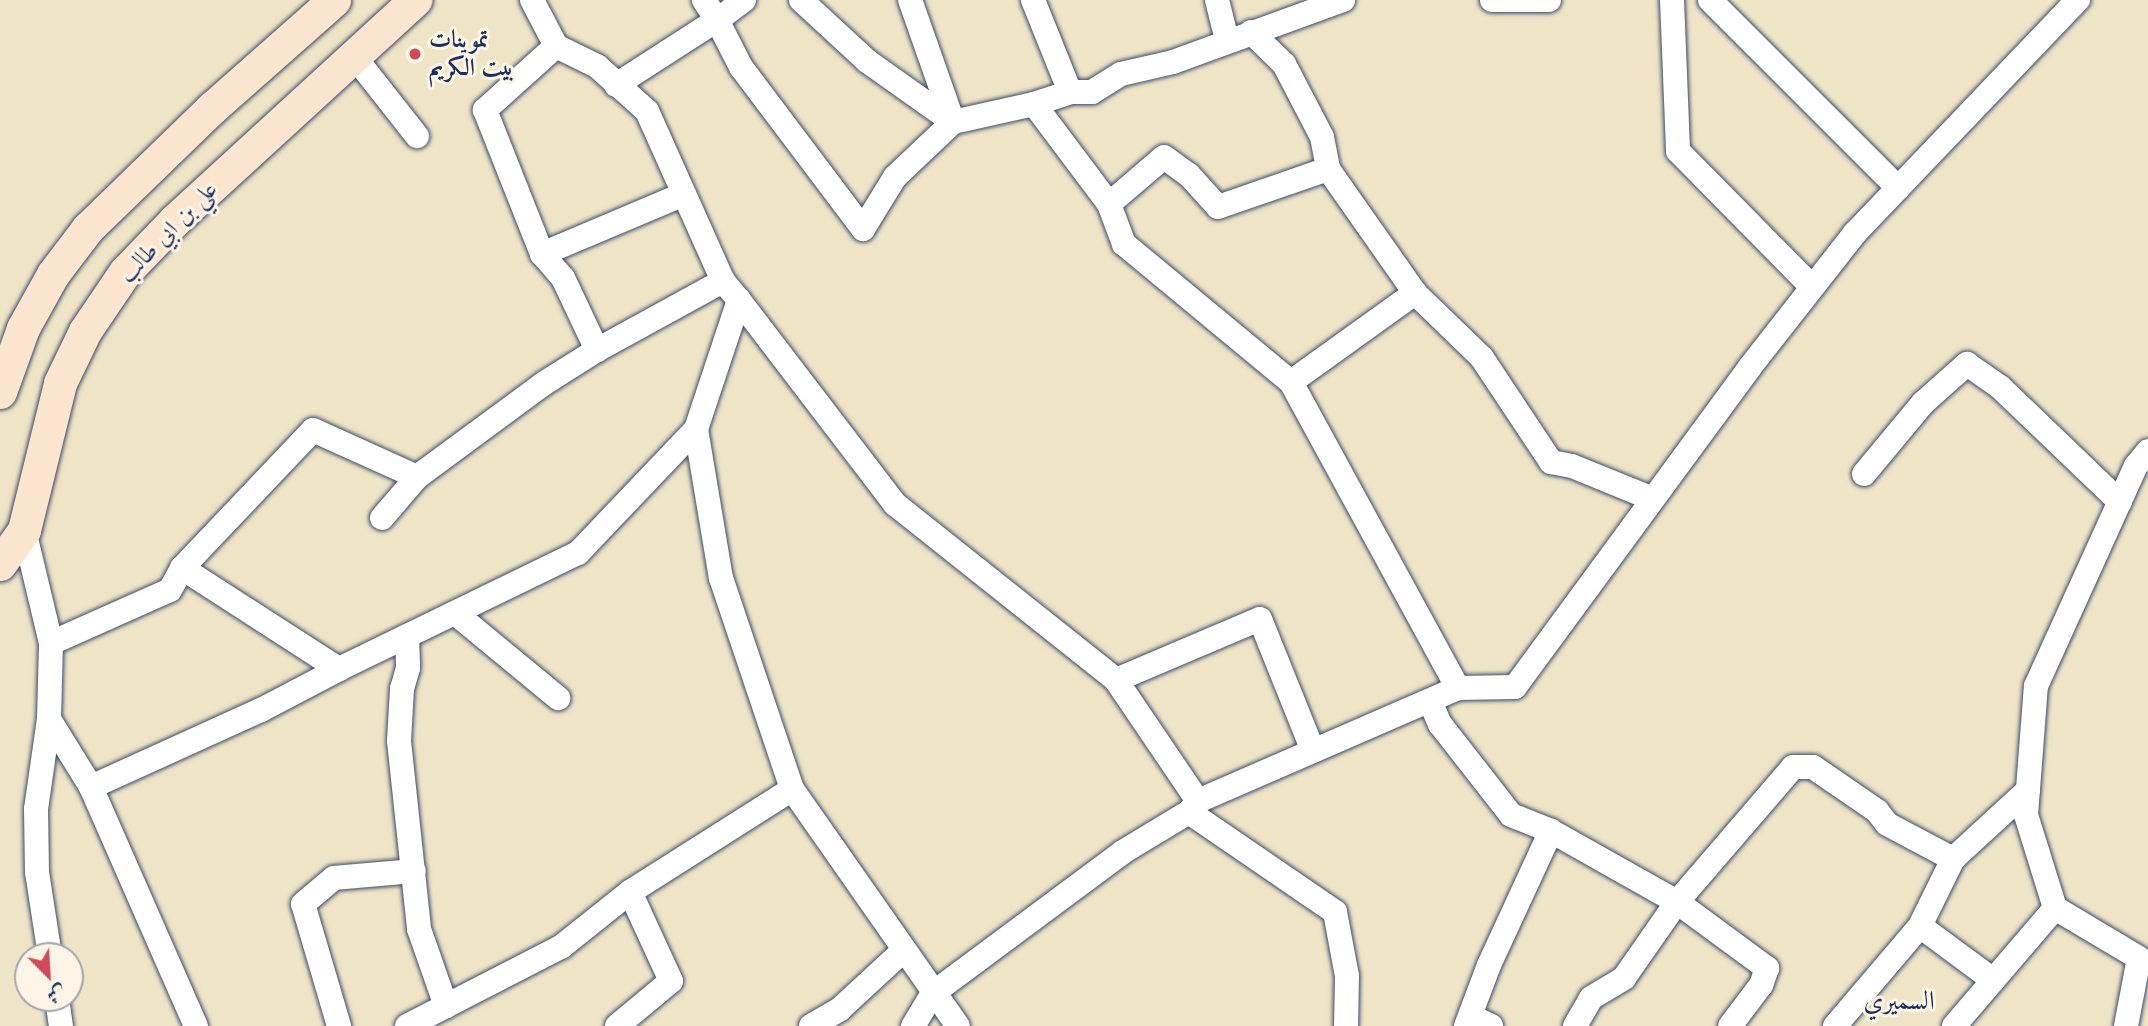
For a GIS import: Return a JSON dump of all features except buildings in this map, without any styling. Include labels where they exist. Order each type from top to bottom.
[{"type":"main road","points":[[0,393],[23,328],[53,274],[88,228],[212,108],[334,0]]},
{"type":"main road","name":"علي بن ابي طالب","points":[[0,564],[24,530],[60,383],[85,331],[125,272],[175,220],[415,0]]},
{"type":"street","points":[[532,0],[556,46],[597,66],[647,111],[732,291],[895,504],[1116,680],[1194,807],[1335,912],[1347,976],[1346,1026]]},
{"type":"street","points":[[616,85],[711,10],[744,0]]},
{"type":"street","points":[[801,0],[867,61],[953,122]]},
{"type":"street","points":[[910,0],[953,122]]},
{"type":"street","points":[[1033,0],[1070,92]]},
{"type":"street","points":[[1217,0],[1227,40]]},
{"type":"street","points":[[1492,0],[1549,0]]},
{"type":"street","points":[[1672,0],[1678,151],[1812,287]]},
{"type":"street","points":[[1710,0],[1898,188]]},
{"type":"street","points":[[913,1026],[933,993],[1123,852],[1194,807],[1313,751],[1458,688],[1514,687],[1854,233],[2078,0]]},
{"type":"street","points":[[711,10],[741,67],[863,229],[895,177],[953,122],[1034,104],[1070,92],[1091,92],[1121,74],[1173,62],[1339,1]]},
{"type":"street","points":[[1251,32],[1284,64],[1322,137],[1328,169],[1415,293],[1482,358],[1551,462],[1572,466],[1653,499]]},
{"type":"street","points":[[556,46],[485,110],[542,254],[563,278],[597,350]]},
{"type":"street","points":[[354,56],[416,136]]},
{"type":"street","points":[[1034,104],[1109,204],[1124,244],[1291,382],[1458,688]]},
{"type":"street","points":[[1109,204],[1164,157],[1189,175],[1218,207],[1328,169]]},
{"type":"street","points":[[542,254],[684,194]]},
{"type":"street","points":[[382,518],[416,477],[543,384],[597,350],[732,291]]},
{"type":"street","points":[[732,291],[696,429],[720,578],[792,789],[958,1026]]},
{"type":"street","points":[[1291,382],[1415,293]]},
{"type":"street","points":[[1864,474],[1923,403],[1967,364],[2000,387],[2120,502]]},
{"type":"street","points":[[91,787],[261,710],[339,669],[578,553],[696,429]]},
{"type":"street","points":[[51,643],[170,590],[182,568],[313,430],[416,477]]},
{"type":"street","points":[[2126,1026],[2143,952],[2054,908],[2026,815],[2036,686],[2136,467],[2148,451]]},
{"type":"street","points":[[24,530],[51,643],[49,719],[36,809],[37,872],[48,942]]},
{"type":"street","points":[[182,568],[339,669]]},
{"type":"street","points":[[455,613],[558,698]]},
{"type":"street","points":[[1116,680],[1260,619],[1313,751]]},
{"type":"street","points":[[407,636],[408,668],[402,689],[399,741],[419,929],[446,1006]]},
{"type":"street","points":[[1430,701],[1440,724],[1511,815],[1550,831],[1677,902],[1767,968],[1761,985],[1730,1026]]},
{"type":"street","points":[[49,719],[91,787],[196,1026]]},
{"type":"street","points":[[1575,1026],[1591,998],[1624,978],[1677,902],[1793,767],[1813,767],[1877,811],[1887,824],[1953,859]]},
{"type":"street","points":[[407,1026],[561,947],[630,892],[792,789]]},
{"type":"street","points":[[1835,1026],[1920,926],[1953,859],[2028,790]]},
{"type":"street","points":[[1476,1023],[1489,965],[1550,831]]},
{"type":"street","points":[[339,1026],[303,904],[334,878],[414,871]]},
{"type":"street","points":[[617,1026],[671,981],[630,892]]},
{"type":"street","points":[[1954,1026],[2054,908]]},
{"type":"street","points":[[1920,926],[1993,980]]},
{"type":"street","points":[[811,1026],[840,1009],[904,950]]},
{"type":"place","name":"تموينات بيت الكريم","points":[[415,54]]},
{"type":"district","name":"السميري","points":[[1899,1001]]}]
